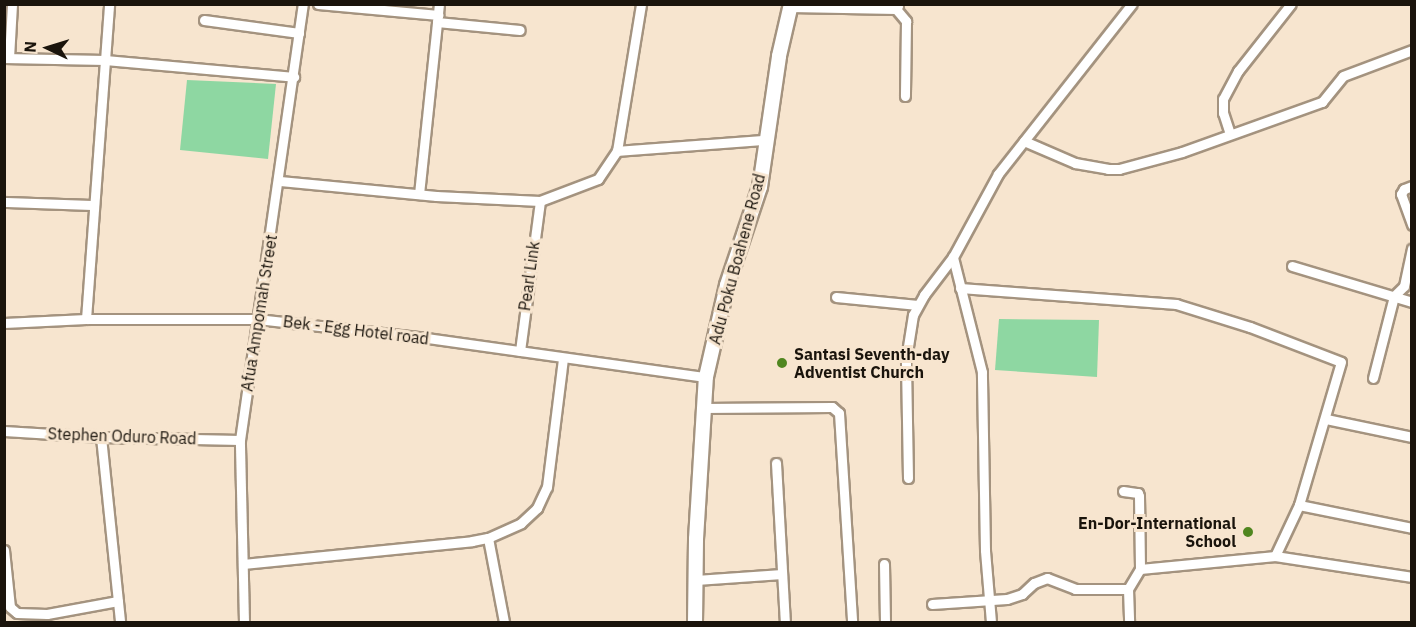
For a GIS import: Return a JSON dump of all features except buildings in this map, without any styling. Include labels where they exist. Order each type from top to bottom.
[{"type":"street","points":[[12,4],[7,58],[105,60],[294,77]]},
{"type":"street","points":[[86,319],[109,4]]},
{"type":"street","name":"Afua Ampomah Street","points":[[244,622],[240,440],[280,181],[303,4]]},
{"type":"street","points":[[318,4],[520,30]]},
{"type":"street","points":[[419,194],[439,4]]},
{"type":"street","points":[[280,181],[419,194],[540,201],[598,179],[617,152],[641,4]]},
{"type":"street","points":[[908,478],[906,359],[913,315],[918,304],[953,256],[999,174],[1132,4]]},
{"type":"street","points":[[1230,134],[1223,113],[1224,99],[1238,71],[1291,4]]},
{"type":"street","points":[[790,6],[898,7],[906,21],[905,96]]},
{"type":"street","name":"Adu Poku Boahene Road","points":[[695,622],[702,408],[706,377],[727,285],[759,187],[765,140],[790,6]]},
{"type":"street","points":[[204,20],[299,33]]},
{"type":"street","points":[[1024,141],[1075,163],[1108,169],[1182,152],[1322,102],[1342,76],[1412,50]]},
{"type":"street","points":[[617,152],[765,140]]},
{"type":"street","points":[[1412,186],[1404,189],[1401,194],[1412,225]]},
{"type":"street","name":"Pearl Link","points":[[520,351],[540,201]]},
{"type":"street","points":[[4,202],[94,205]]},
{"type":"street","points":[[1373,378],[1394,296],[1404,286],[1412,249]]},
{"type":"street","points":[[953,256],[982,372],[985,550],[992,622]]},
{"type":"street","points":[[1292,266],[1412,302]]},
{"type":"street","points":[[960,288],[1176,304],[1250,327],[1341,362],[1299,505],[1275,556]]},
{"type":"street","points":[[836,297],[918,304]]},
{"type":"street","name":"Bek - Egg Hotel road","points":[[4,323],[86,319],[257,319],[520,351],[706,377]]},
{"type":"street","points":[[243,564],[410,549],[488,538],[521,523],[537,508],[547,487],[563,358]]},
{"type":"street","points":[[702,408],[832,407],[840,413],[852,622]]},
{"type":"street","points":[[1326,419],[1412,437]]},
{"type":"street","name":"Stephen Oduro Road","points":[[4,431],[101,437],[240,440]]},
{"type":"street","points":[[101,437],[120,622]]},
{"type":"street","points":[[776,463],[785,622]]},
{"type":"street","points":[[1123,491],[1138,493],[1139,496],[1140,569],[1128,589],[1129,622]]},
{"type":"street","points":[[1299,505],[1412,528]]},
{"type":"street","points":[[488,538],[504,622]]},
{"type":"street","points":[[4,550],[10,608],[17,613],[47,614],[118,601]]},
{"type":"street","points":[[1140,569],[1275,556],[1412,577]]},
{"type":"street","points":[[884,564],[885,622]]},
{"type":"street","points":[[696,580],[782,574]]},
{"type":"street","points":[[932,604],[1007,599],[1022,594],[1034,583],[1047,578],[1075,589],[1128,589]]},
{"type":"green space","points":[[187,80],[276,84],[268,159],[180,150]]},
{"type":"green space","points":[[999,319],[1099,320],[1097,377],[995,370]]},
{"type":"place","name":"Santasi Seventh-day Adventist Church","points":[[782,363]]},
{"type":"place","name":"En-Dor-International School","points":[[1248,532]]}]
